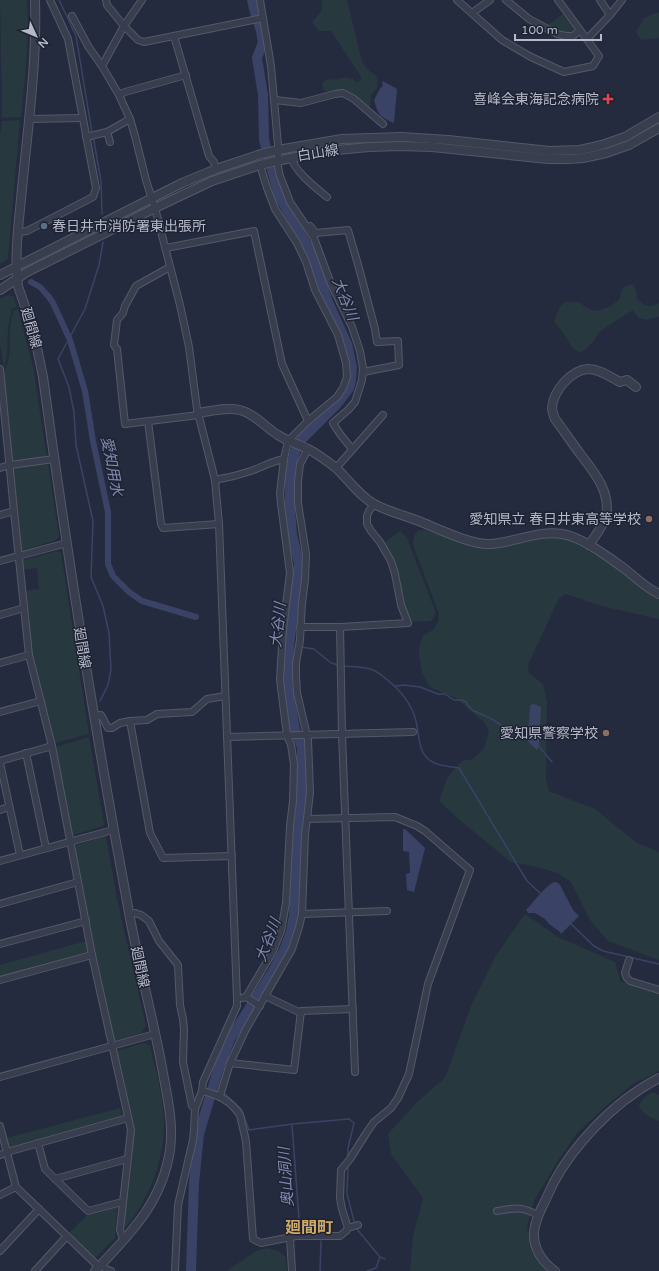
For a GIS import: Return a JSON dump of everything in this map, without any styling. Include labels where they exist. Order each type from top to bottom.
[{"type":"street","name":"廻間線","points":[[35,0],[35,58],[18,232],[17,278],[18,286],[34,333],[43,377],[87,678],[113,830],[171,1116],[170,1150],[163,1178],[150,1207],[125,1239],[98,1268]]},
{"type":"street","points":[[18,232],[27,231],[93,197],[96,188],[90,136],[82,118],[68,39],[50,0]]},
{"type":"street","points":[[106,0],[107,5],[124,26],[138,40],[144,42],[262,18]]},
{"type":"street","points":[[102,66],[124,26],[142,0]]},
{"type":"street","points":[[260,0],[275,100],[277,160],[280,176],[290,202],[314,238],[331,284],[352,327],[360,351],[363,372],[355,402],[333,423],[352,450]]},
{"type":"street","points":[[457,0],[506,43],[531,57],[564,72],[593,66],[599,56],[558,0]]},
{"type":"street","points":[[472,13],[490,0]]},
{"type":"street","points":[[506,0],[528,19],[557,34],[573,36],[580,30]]},
{"type":"street","points":[[600,0],[610,15]]},
{"type":"street","points":[[587,39],[622,0]]},
{"type":"street","points":[[72,16],[88,46],[102,66],[118,95],[130,119],[135,136],[166,248],[185,326],[198,414],[214,480],[219,524],[237,1006],[203,1082],[204,1091],[195,1109],[194,1130],[178,1205],[176,1271]]},
{"type":"street","points":[[174,36],[209,156],[214,162],[216,168]]},
{"type":"street","points":[[118,95],[186,75]]},
{"type":"street","points":[[275,100],[301,103],[343,93],[354,99],[382,124]]},
{"type":"street","name":"白山線","points":[[0,275],[182,182],[216,168],[277,150],[342,139],[400,137],[448,140],[549,151],[580,150],[602,145],[625,137],[659,117]]},
{"type":"street","points":[[29,119],[82,118]]},
{"type":"street","points":[[90,136],[107,132],[130,119]]},
{"type":"street","name":"白山線","points":[[0,290],[17,278],[154,208],[212,181],[277,160],[348,148],[400,146],[439,148],[558,159],[583,158],[606,153],[629,145],[659,128]]},
{"type":"street","points":[[107,132],[110,142]]},
{"type":"street","points":[[291,157],[293,163],[313,186],[327,196]]},
{"type":"street","points":[[246,997],[272,953],[281,932],[284,917],[290,826],[292,816],[294,784],[293,754],[288,735],[280,680],[283,629],[290,573],[280,493],[284,459],[288,441],[308,421],[337,397],[343,388],[347,377],[346,363],[338,335],[315,290],[306,262],[297,243],[275,209],[267,188],[262,164]]},
{"type":"street","points":[[297,213],[304,217],[316,233],[348,230],[375,329],[376,342],[398,341],[400,365],[363,372]]},
{"type":"street","points":[[166,248],[254,231],[282,364],[308,421]]},
{"type":"street","points":[[170,266],[136,286],[125,306],[123,313],[116,323],[114,345],[117,349],[125,424],[229,409],[240,410],[252,414],[277,435],[306,448],[321,457],[336,468],[364,496],[374,504],[386,510],[415,519],[476,543],[489,544],[504,542],[541,534],[561,534],[579,539],[625,569],[645,586],[659,594]]},
{"type":"street","points":[[0,369],[2,420],[10,465],[29,655],[52,746],[92,955],[131,1130],[120,1230],[125,1239]]},
{"type":"street","points":[[589,545],[601,527],[606,515],[606,496],[598,478],[556,419],[552,409],[554,398],[559,389],[572,376],[588,369],[599,371],[620,382],[627,380],[636,387]]},
{"type":"street","points":[[336,468],[383,415]]},
{"type":"street","points":[[148,421],[163,528],[219,524]]},
{"type":"street","points":[[220,1096],[230,1063],[244,1031],[292,949],[302,914],[305,834],[308,819],[310,786],[307,735],[297,693],[296,676],[306,554],[298,503],[298,481],[300,464],[306,448]]},
{"type":"street","points":[[0,468],[10,465],[54,459]]},
{"type":"street","points":[[214,480],[235,476],[269,462],[284,459]]},
{"type":"street","points":[[300,627],[340,627],[408,623],[401,605],[391,561],[367,524],[367,516],[374,504]]},
{"type":"street","points":[[0,515],[14,511]]},
{"type":"street","points":[[0,561],[67,543]]},
{"type":"street","points":[[0,615],[24,608]]},
{"type":"street","points":[[340,627],[342,734],[355,1072]]},
{"type":"street","points":[[0,663],[29,655]]},
{"type":"street","points":[[94,716],[101,715],[108,728],[112,728],[120,723],[147,720],[157,714],[192,712],[207,699],[225,696]]},
{"type":"street","points":[[0,712],[41,701]]},
{"type":"street","points":[[130,721],[150,833],[163,858],[232,856]]},
{"type":"street","points":[[227,737],[413,732]]},
{"type":"street","points":[[20,855],[0,762],[52,746]]},
{"type":"street","points":[[26,753],[46,848]]},
{"type":"street","points":[[0,810],[9,807]]},
{"type":"street","points":[[204,1091],[220,1096],[237,1111],[245,1131],[253,1239],[261,1243],[296,1236],[340,1236],[353,1226],[342,1209],[340,1198],[341,1170],[342,1167],[348,1162],[374,1122],[391,1108],[398,1098],[409,1074],[428,984],[470,870],[425,831],[395,817],[308,819]]},
{"type":"street","points":[[0,861],[113,830]]},
{"type":"street","points":[[0,904],[78,882]]},
{"type":"street","points":[[302,914],[387,911]]},
{"type":"street","points":[[129,914],[141,914],[149,921],[159,940],[178,966],[180,1005],[184,1029],[183,1062],[192,1106],[195,1109]]},
{"type":"street","points":[[0,944],[86,921]]},
{"type":"street","points":[[0,980],[92,955]]},
{"type":"street","points":[[629,960],[625,973],[627,978],[659,990]]},
{"type":"street","points":[[265,996],[301,1013]]},
{"type":"street","points":[[237,999],[246,997],[260,1006]]},
{"type":"street","points":[[301,1013],[301,1011],[353,1009]]},
{"type":"street","points":[[230,1063],[294,1070],[301,1013]]},
{"type":"street","points":[[0,1077],[155,1034]]},
{"type":"street","points":[[555,1271],[542,1259],[535,1242],[534,1233],[538,1215],[554,1181],[594,1128],[606,1116],[638,1091],[659,1078]]},
{"type":"street","points":[[0,1156],[7,1152],[128,1118]]},
{"type":"street","points":[[0,1126],[16,1186],[98,1268],[111,1271]]},
{"type":"street","points":[[38,1143],[45,1169],[88,1211],[122,1202]]},
{"type":"street","points":[[55,1179],[127,1159]]},
{"type":"street","points":[[0,1195],[16,1186]]},
{"type":"street","points":[[497,1211],[524,1208],[538,1215]]},
{"type":"street","points":[[0,1251],[39,1209]]},
{"type":"street","points":[[35,1271],[67,1236]]},
{"type":"street","points":[[290,1238],[292,1271]]},
{"type":"shaded area","points":[[0,0],[27,0],[27,44],[21,117],[2,118]]},
{"type":"shaded area","points":[[322,0],[347,0],[362,62],[368,70],[376,76],[378,81],[377,88],[371,95],[370,107],[367,108],[341,91],[330,92],[323,88],[322,83],[327,79],[332,80],[346,77],[357,82],[361,80],[360,75],[331,31],[319,31],[312,22],[322,10]]},
{"type":"shaded area","points":[[655,13],[659,13],[659,38],[641,40],[636,32],[644,18]]},
{"type":"shaded area","points":[[563,14],[574,29],[569,34],[560,32],[548,25]]},
{"type":"shaded area","points":[[20,120],[8,259],[0,264],[0,135],[2,121]]},
{"type":"shaded area","points":[[633,284],[636,290],[637,299],[642,303],[648,306],[653,306],[659,302],[659,317],[647,320],[639,318],[633,310],[600,331],[593,342],[581,353],[573,349],[554,321],[560,307],[565,302],[578,302],[591,310],[598,311],[611,306],[620,299],[623,288]]},
{"type":"shaded area","points":[[8,295],[14,297],[17,307],[12,309],[8,328],[7,356],[4,368],[0,344],[0,299]]},
{"type":"shaded area","points":[[18,309],[33,367],[47,458],[14,462],[12,460],[3,373],[9,357],[10,328],[13,311]]},
{"type":"shaded area","points":[[48,464],[59,536],[56,540],[20,551],[12,470],[14,467]]},
{"type":"shaded area","points":[[419,530],[425,530],[479,548],[495,547],[540,538],[566,538],[617,568],[653,597],[659,598],[659,619],[601,606],[566,594],[559,598],[528,665],[529,673],[543,684],[547,702],[546,779],[549,791],[595,809],[637,843],[659,852],[659,960],[608,941],[590,920],[571,882],[558,873],[511,862],[463,823],[439,801],[447,778],[462,761],[473,759],[484,748],[489,732],[485,723],[456,698],[430,687],[422,673],[419,648],[423,636],[434,629],[438,622],[439,614],[413,545],[414,536]]},
{"type":"shaded area","points":[[400,531],[407,538],[436,613],[431,621],[411,622],[402,604],[382,544]]},
{"type":"shaded area","points":[[57,551],[61,553],[89,734],[55,743],[31,654],[24,591],[39,589],[37,568],[22,570],[21,561]]},
{"type":"shaded area","points":[[89,737],[104,824],[103,826],[74,835],[72,833],[56,747]]},
{"type":"shaded area","points":[[106,836],[117,899],[146,1026],[141,1033],[116,1041],[114,1039],[96,956],[75,847],[77,845]]},
{"type":"shaded area","points":[[525,914],[558,937],[615,962],[620,981],[659,994],[659,1071],[633,1084],[578,1132],[559,1159],[534,1201],[527,1227],[532,1251],[546,1271],[410,1271],[413,1236],[423,1198],[391,1154],[388,1134],[417,1102],[445,1078],[471,1006],[495,957]]},
{"type":"shaded area","points":[[86,941],[88,951],[86,953],[0,976],[0,965]]},
{"type":"shaded area","points":[[143,1043],[150,1045],[162,1101],[164,1135],[159,1163],[149,1190],[135,1215],[126,1227],[124,1226],[134,1130],[117,1051]]},
{"type":"shaded area","points":[[653,1092],[659,1095],[659,1121],[644,1113],[639,1105],[648,1094]]},
{"type":"shaded area","points":[[120,1108],[122,1116],[9,1149],[7,1138]]},
{"type":"shaded area","points":[[117,1207],[115,1238],[95,1258],[69,1233],[86,1216]]},
{"type":"shaded area","points":[[267,1248],[278,1251],[285,1256],[287,1271],[227,1271],[256,1251]]},
{"type":"water","points":[[383,81],[397,89],[394,123],[382,117],[374,100],[383,85]]},
{"type":"water","points":[[534,704],[541,707],[539,746],[537,750],[528,742],[529,734],[527,730],[518,730],[518,728],[527,727],[529,724],[530,705]]},
{"type":"water","points":[[403,829],[405,829],[425,848],[414,892],[407,890],[406,874],[410,873],[409,852],[403,851]]},
{"type":"water","points":[[554,882],[560,885],[573,910],[579,916],[561,934],[545,919],[535,913],[528,913],[526,910],[549,885]]},
{"type":"waterway","points":[[59,0],[76,36],[92,133]]},
{"type":"waterway","name":"大谷川","points":[[191,1271],[194,1183],[199,1134],[218,1070],[230,1039],[273,971],[285,948],[291,932],[294,915],[297,841],[302,797],[302,747],[295,730],[287,683],[289,646],[299,563],[292,535],[290,511],[290,471],[295,452],[302,439],[337,404],[349,388],[352,367],[347,344],[328,302],[312,254],[279,196],[264,140],[263,95],[257,58],[263,42],[252,0]]},
{"type":"waterway","points":[[93,136],[101,181],[102,214]]},
{"type":"waterway","points":[[100,701],[108,685],[111,670],[109,633],[103,606],[91,577],[93,521],[76,445],[74,412],[69,387],[58,359],[85,309],[99,265],[103,242]]},
{"type":"waterway","name":"愛知用水","points":[[31,282],[40,287],[53,303],[70,340],[85,391],[93,441],[108,512],[108,564],[113,576],[129,592],[142,601],[196,617]]},
{"type":"waterway","points":[[301,647],[314,649],[331,663],[339,665]]},
{"type":"waterway","points":[[342,666],[361,667],[373,670],[400,691],[408,701],[416,719],[424,755],[434,763],[459,768],[527,881],[541,894]]},
{"type":"waterway","points":[[396,686],[404,685],[420,687],[438,694],[445,694],[454,700],[462,700],[466,702],[474,711],[490,718],[507,729],[519,729]]},
{"type":"waterway","points":[[538,745],[552,762]]},
{"type":"waterway","points":[[571,924],[594,946],[603,951],[659,964]]},
{"type":"waterway","name":"大谷川","points":[[213,1084],[217,1088]]},
{"type":"waterway","points":[[224,1093],[241,1109],[249,1130],[292,1124],[349,1119],[354,1123],[348,1148],[348,1158]]},
{"type":"waterway","name":"奥山洞川","points":[[292,1125],[300,1232],[321,1231]]},
{"type":"waterway","points":[[348,1166],[347,1194],[355,1225]]},
{"type":"waterway","points":[[356,1228],[380,1257],[385,1259]]},
{"type":"waterway","name":"奥山洞川","points":[[320,1271],[321,1241]]},
{"type":"waterway","points":[[367,1271],[376,1268],[380,1257]]},
{"type":"place","name":"喜峰会東海記念病院","points":[[608,99]]},
{"type":"place","name":"春日井市消防署東出張所","points":[[44,226]]},
{"type":"place","name":"愛知県立 春日井東高等学校","points":[[649,519]]},
{"type":"place","name":"愛知県警察学校","points":[[606,733]]},
{"type":"district","name":"廻間町","points":[[309,1228]]}]
